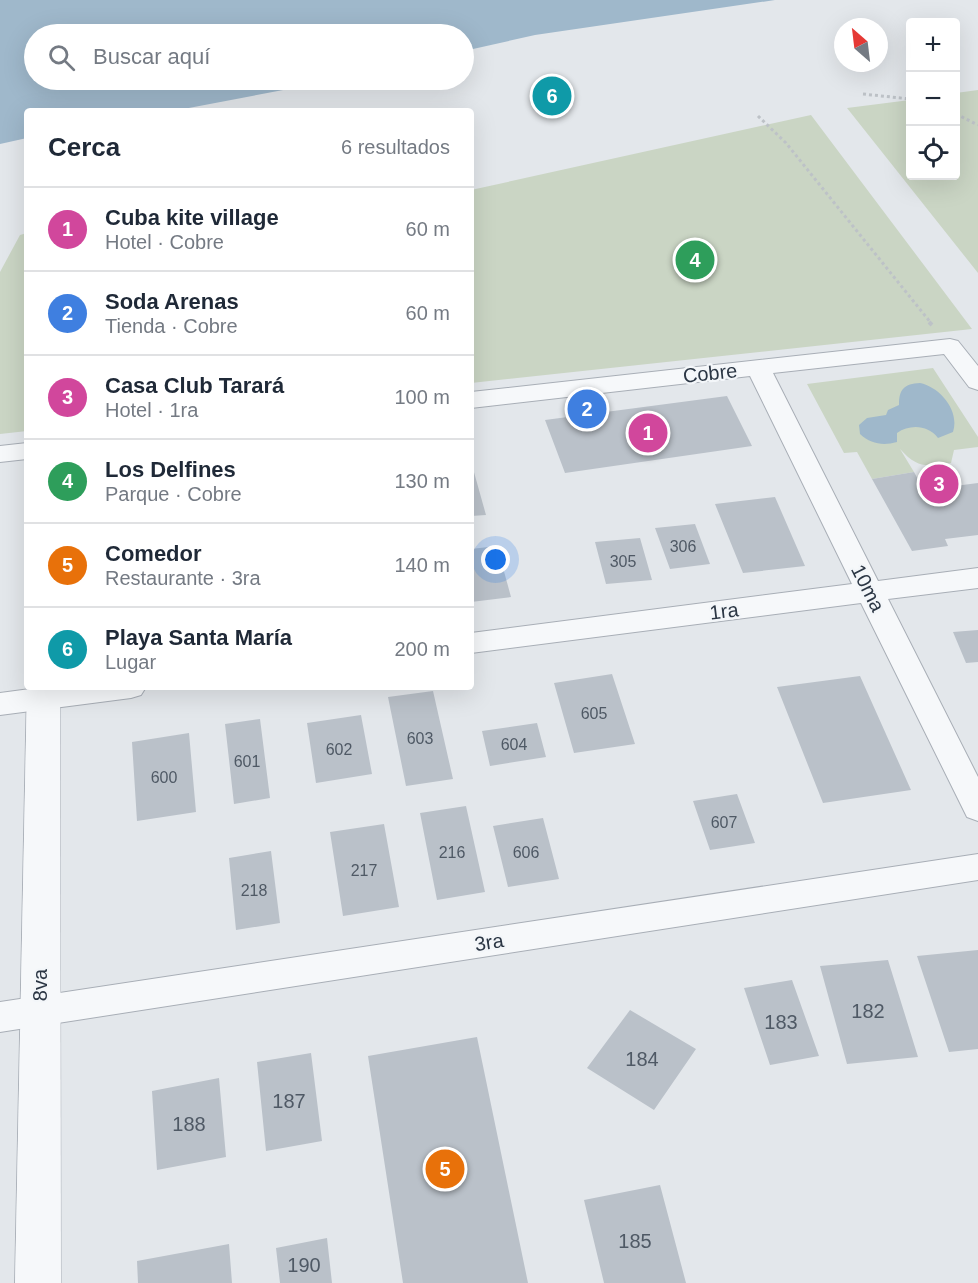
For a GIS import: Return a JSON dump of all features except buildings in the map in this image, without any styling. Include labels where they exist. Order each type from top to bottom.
[{"type":"street","name":"Cobre","points":[[474,400],[950,346]]},
{"type":"street","points":[[950,346],[978,382]]},
{"type":"street","name":"10ma","points":[[758,368],[978,808]]},
{"type":"street","points":[[0,454],[24,450]]},
{"type":"street","name":"1ra","points":[[474,644],[978,578]]},
{"type":"street","points":[[0,704],[43,693],[87,690]]},
{"type":"street","name":"8va","points":[[38,1283],[43,693]]},
{"type":"street","name":"3ra","points":[[0,1017],[978,867]]},
{"type":"path","points":[[862,94],[906,99]]},
{"type":"path","points":[[758,116],[786,143],[950,346]]},
{"type":"path","points":[[960,116],[978,125]]},
{"type":"green space","points":[[978,90],[978,273],[847,108],[906,101],[906,180],[960,180],[960,92]]},
{"type":"green space","points":[[811,115],[972,329],[474,383],[474,189]]},
{"type":"green space","points":[[24,234],[24,431],[0,434],[0,272],[20,235]]},
{"type":"green space","points":[[933,368],[978,437],[978,447],[954,450],[951,463],[929,465],[917,463],[900,449],[914,472],[872,479],[857,452],[844,453],[807,384]]},
{"type":"water","points":[[0,0],[775,0],[535,35],[474,49],[474,24],[24,24],[24,90],[283,90],[189,108],[24,108],[24,139],[0,144]]},
{"type":"water","points":[[920,383],[935,389],[947,401],[954,416],[953,432],[938,438],[924,428],[907,428],[897,433],[897,442],[887,444],[873,442],[860,434],[859,425],[867,418],[886,415],[888,410],[899,405],[901,391],[906,386]]},
{"type":"place","name":"Playa Santa María","points":[[552,96]]},
{"type":"place","name":"Los Delfines","points":[[695,260]]},
{"type":"place","name":"Soda Arenas","points":[[587,409]]},
{"type":"place","name":"Cuba kite village","points":[[648,433]]},
{"type":"place","name":"Casa Club Tarará","points":[[939,484]]},
{"type":"place","name":"Comedor","points":[[445,1169]]}]
